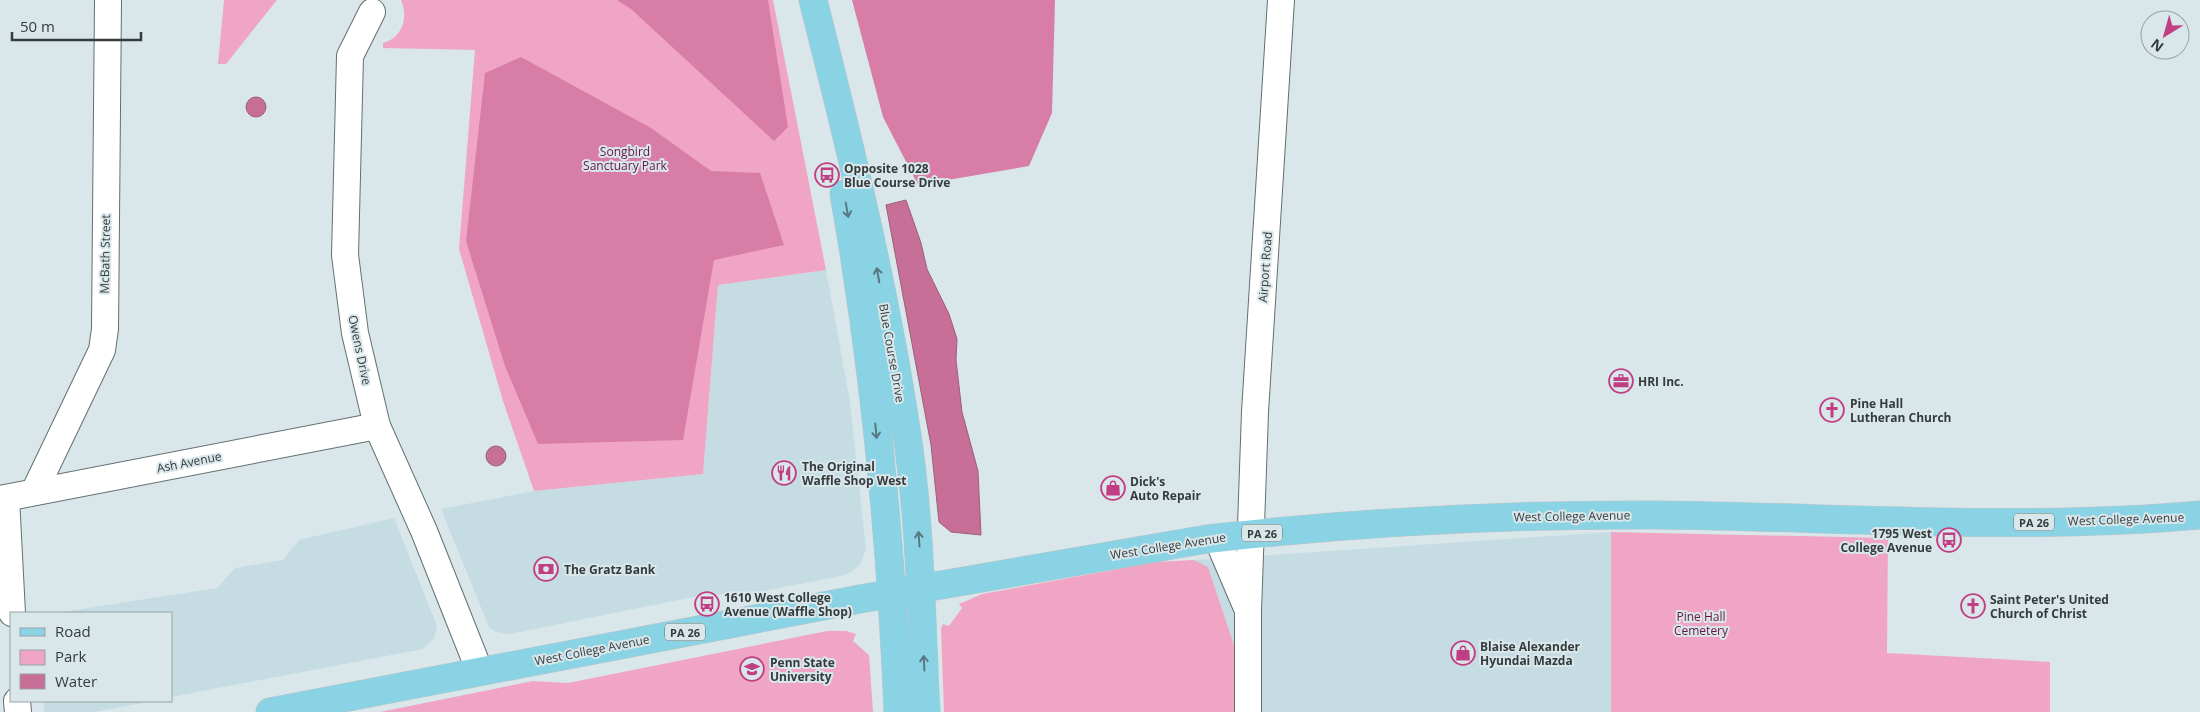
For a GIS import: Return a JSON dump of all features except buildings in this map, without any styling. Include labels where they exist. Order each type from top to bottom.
[{"type":"main road","name":"Blue Course Drive","points":[[812,0],[857,175],[876,263],[906,429],[919,540],[926,712]]},
{"type":"main road","name":"Blue Course Drive","points":[[812,0],[819,59],[848,218],[865,334],[891,594],[898,712]]},
{"type":"main road","name":"West College Avenue","points":[[270,712],[921,588],[1217,538],[1252,534],[1399,522],[1514,516],[1661,516],[1984,522],[2106,521],[2200,515]]},
{"type":"street","name":"McBath Street","points":[[34,492],[102,350],[105,329],[108,0]]},
{"type":"street","name":"Airport Road","points":[[1248,712],[1248,611],[1255,412],[1281,0]]},
{"type":"street","name":"Owens Drive","points":[[372,12],[350,56],[344,255],[355,333],[378,426],[421,523],[480,672]]},
{"type":"street","name":"Ash Avenue","points":[[3,498],[378,426]]},
{"type":"street","points":[[3,498],[12,612]]},
{"type":"street","points":[[1217,538],[1248,611]]},
{"type":"shaded area","points":[[826,270],[850,402],[866,548],[861,563],[853,571],[841,576],[753,593],[703,595],[510,634],[496,632],[489,627],[441,509],[534,491],[703,474],[718,285]]},
{"type":"shaded area","points":[[394,518],[437,626],[434,639],[423,649],[172,697],[172,612],[62,612],[217,588],[235,568],[283,560],[299,540]]},
{"type":"shaded area","points":[[1611,532],[1611,712],[1239,712],[1239,660],[1208,567],[1194,560]]},
{"type":"shaded area","points":[[44,702],[148,702],[94,712],[44,712]]},
{"type":"green space","points":[[224,0],[277,0],[226,64],[218,64]]},
{"type":"green space","name":"Songbird Sanctuary Park","points":[[401,0],[773,0],[826,270],[718,285],[703,474],[534,491],[503,401],[459,249],[475,50],[383,48],[383,43],[395,37],[402,26],[404,14]]},
{"type":"green space","points":[[617,0],[768,0],[788,127],[774,141],[631,9]]},
{"type":"green space","points":[[852,0],[1055,0],[1052,113],[1029,166],[918,185],[883,117]]},
{"type":"green space","points":[[521,57],[651,128],[711,171],[760,173],[784,245],[714,260],[683,440],[538,444],[505,366],[466,241],[485,73]]},
{"type":"green space","name":"Pine Hall Cemetery","points":[[1611,532],[1888,538],[1887,653],[2050,662],[2050,712],[1611,712]]},
{"type":"green space","points":[[1194,560],[1208,567],[1239,660],[1239,712],[944,712],[941,629],[943,624],[949,626],[962,608],[959,604],[982,594],[1156,562]]},
{"type":"green space","name":"Penn State University","points":[[827,631],[846,631],[856,634],[853,641],[869,655],[873,712],[380,712],[533,681],[568,683]]},
{"type":"water","points":[[256,97],[263,100],[266,107],[263,114],[256,117],[249,114],[246,107],[249,100]]},
{"type":"water","points":[[906,200],[921,243],[927,269],[949,314],[957,339],[956,360],[962,412],[978,471],[981,535],[951,532],[939,522],[931,445],[886,205]]},
{"type":"water","points":[[496,446],[503,449],[506,456],[503,463],[496,466],[489,463],[486,456],[489,449]]},
{"type":"place","name":"Opposite 1028 Blue Course Drive","points":[[827,175]]},
{"type":"place","name":"HRI Inc.","points":[[1621,381]]},
{"type":"place","name":"Pine Hall Lutheran Church","points":[[1832,410]]},
{"type":"place","name":"The Original Waffle Shop West","points":[[784,473]]},
{"type":"place","name":"Dick's Auto Repair","points":[[1113,488]]},
{"type":"place","name":"1795 West College Avenue","points":[[1949,540]]},
{"type":"place","name":"The Gratz Bank","points":[[546,569]]},
{"type":"place","name":"1610 West College Avenue (Waffle Shop)","points":[[707,604]]},
{"type":"place","name":"Saint Peter's United Church of Christ","points":[[1973,606]]},
{"type":"place","name":"Blaise Alexander Hyundai Mazda","points":[[1463,653]]},
{"type":"place","name":"Penn State University","points":[[752,669]]}]
